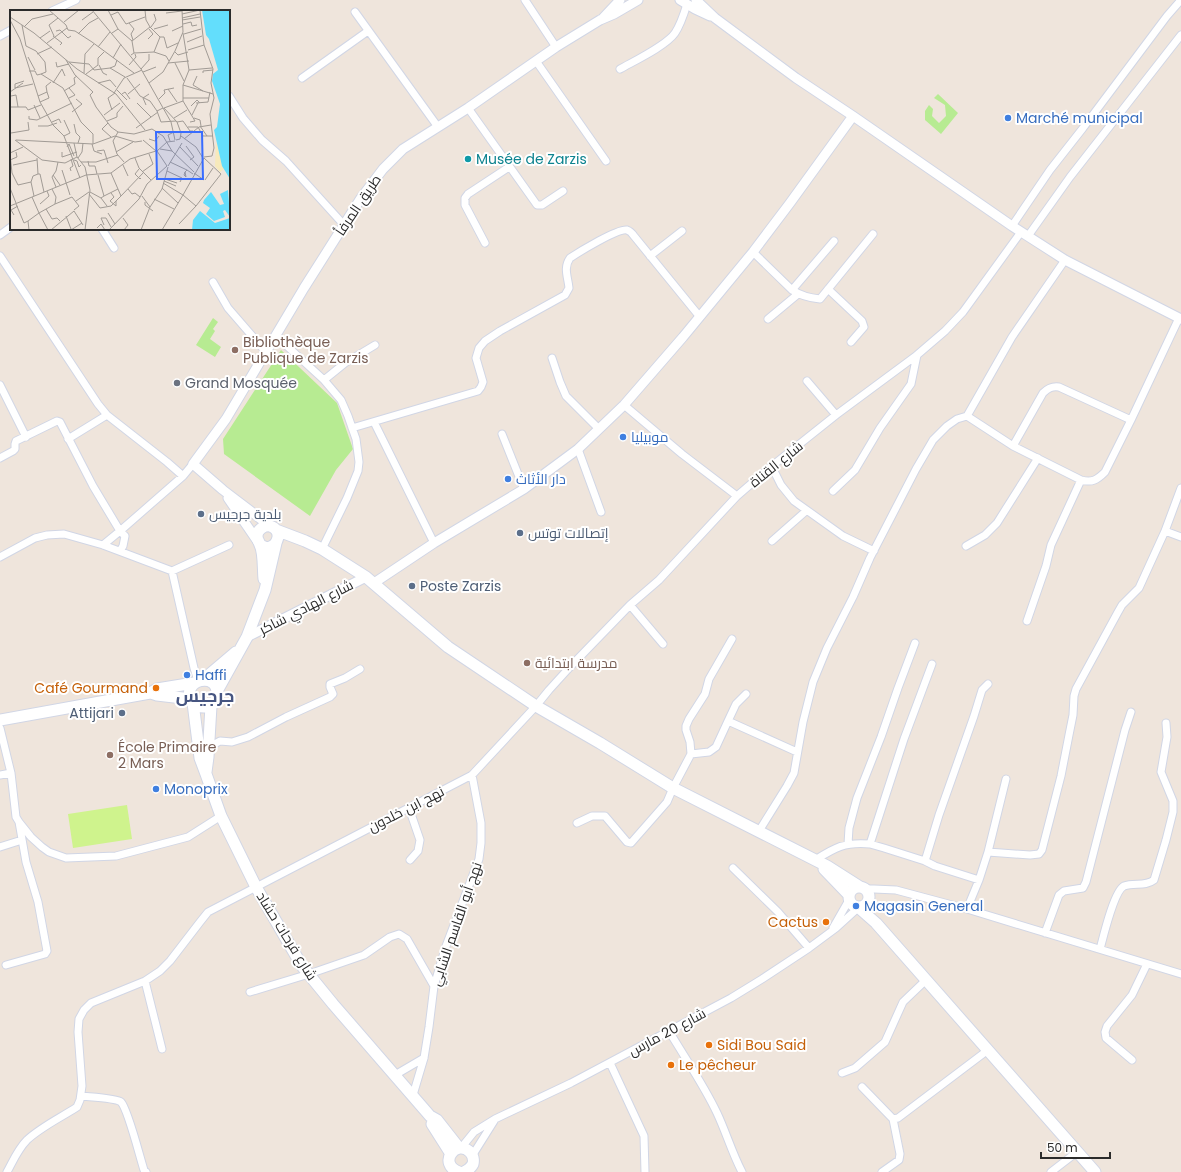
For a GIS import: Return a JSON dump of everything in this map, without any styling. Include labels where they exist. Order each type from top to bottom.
[{"type":"main road","points":[[265,590],[257,535],[264,527],[275,535],[305,541],[322,549],[370,580],[448,646],[536,706],[673,788],[838,872],[862,888],[868,895],[862,905]]},
{"type":"main road","points":[[259,543],[263,547],[271,547],[275,535]]},
{"type":"main road","points":[[217,691],[247,637],[265,590],[275,535]]},
{"type":"main road","points":[[0,720],[150,693],[157,689],[199,681],[210,681],[216,687],[217,698],[211,706],[206,708],[197,706],[192,701],[190,691],[199,681],[241,648]]},
{"type":"main road","points":[[150,693],[192,701]]},
{"type":"main road","name":"شارع فرحات حشاد","points":[[192,701],[200,758],[221,816],[256,887],[302,966],[430,1116],[437,1120],[457,1150]]},
{"type":"main road","name":"شارع فرحات حشاد","points":[[206,774],[211,706]]},
{"type":"main road","points":[[817,861],[849,897],[852,905],[862,905]]},
{"type":"main road","points":[[849,897],[853,889],[862,888]]},
{"type":"main road","points":[[862,905],[1077,1152],[1090,1171]]},
{"type":"main road","points":[[457,1150],[468,1150],[472,1156],[473,1162],[461,1171],[451,1167],[449,1160],[457,1150]]},
{"type":"street","points":[[54,10],[76,0]]},
{"type":"street","points":[[525,0],[556,47]]},
{"type":"street","points":[[600,20],[620,0]]},
{"type":"street","points":[[600,20],[614,14],[638,0]]},
{"type":"street","points":[[696,0],[715,18],[796,78],[1024,234],[1065,260],[1180,318],[1105,472],[1094,480],[1087,482],[1081,480],[1013,446],[967,416]]},
{"type":"street","points":[[1012,226],[1050,170],[1084,128],[1166,16],[1180,0]]},
{"type":"street","points":[[620,69],[664,43],[674,34],[682,19],[684,2],[715,18]]},
{"type":"street","points":[[355,12],[438,128]]},
{"type":"street","name":"طريق المرفأ","points":[[193,464],[226,419],[304,288],[361,198],[382,169],[402,149],[438,128],[556,47],[600,20]]},
{"type":"street","points":[[0,36],[10,31]]},
{"type":"street","points":[[302,78],[368,31]]},
{"type":"street","name":"شارع القناة","points":[[536,706],[559,679],[630,605],[659,580],[737,496],[836,415],[917,355],[945,331],[963,312],[1181,36]]},
{"type":"street","points":[[536,61],[606,161]]},
{"type":"street","points":[[230,98],[243,118],[262,140],[286,161],[344,225]]},
{"type":"street","points":[[468,108],[537,205],[542,206],[563,191]]},
{"type":"street","name":"شارع الهادي شاكر","points":[[247,637],[370,580],[524,489],[578,449],[624,405],[700,317],[753,252],[853,116]]},
{"type":"street","points":[[485,243],[465,205],[465,198],[468,194],[509,167]]},
{"type":"street","points":[[0,235],[10,228]]},
{"type":"street","points":[[103,230],[114,248]]},
{"type":"street","points":[[352,428],[478,391],[483,382],[476,358],[479,348],[486,341],[500,332],[565,295],[569,288],[566,273],[567,262],[570,258],[614,233],[626,230],[629,231],[700,317]]},
{"type":"street","points":[[650,256],[682,231]]},
{"type":"street","points":[[753,252],[795,292],[811,298],[820,299],[873,234]]},
{"type":"street","points":[[768,319],[795,292],[834,240]]},
{"type":"street","points":[[0,256],[98,404],[107,415],[183,476]]},
{"type":"street","points":[[759,831],[794,773],[803,722],[813,682],[827,648],[916,469],[933,440],[946,426],[957,419],[967,416],[1012,337],[1065,260]]},
{"type":"street","points":[[212,282],[228,308],[266,352]]},
{"type":"street","points":[[828,289],[862,321],[864,327],[851,342]]},
{"type":"street","points":[[276,336],[324,380],[341,400],[356,440],[359,462],[358,471],[347,498],[322,549]]},
{"type":"street","points":[[324,380],[346,363],[375,345]]},
{"type":"street","points":[[833,491],[855,470],[880,428],[911,384],[917,355]]},
{"type":"street","points":[[552,358],[566,396],[599,429]]},
{"type":"street","points":[[807,381],[836,415]]},
{"type":"street","points":[[0,385],[26,436]]},
{"type":"street","points":[[1013,446],[1043,392],[1055,386],[1131,420]]},
{"type":"street","points":[[624,405],[682,454],[737,496]]},
{"type":"street","points":[[68,439],[107,415]]},
{"type":"street","points":[[0,458],[14,451],[15,442],[58,421],[60,422],[94,486],[120,531],[125,536],[125,540],[120,551]]},
{"type":"street","points":[[374,422],[434,543]]},
{"type":"street","points":[[502,434],[524,489]]},
{"type":"street","points":[[578,449],[601,512]]},
{"type":"street","points":[[966,546],[985,535],[997,523],[1038,458]]},
{"type":"street","points":[[103,545],[183,476],[193,464],[275,535]]},
{"type":"street","points":[[772,467],[781,485],[794,501],[806,511],[843,536],[874,551]]},
{"type":"street","points":[[1027,621],[1046,566],[1051,545],[1081,480]]},
{"type":"street","points":[[988,852],[1030,855],[1040,854],[1068,742],[1076,689],[1122,605],[1139,588],[1165,531],[1181,488]]},
{"type":"street","points":[[223,490],[259,543]]},
{"type":"street","points":[[772,541],[806,511]]},
{"type":"street","points":[[1165,531],[1181,537]]},
{"type":"street","points":[[0,557],[36,538],[47,535],[64,534],[103,545],[172,572],[229,545]]},
{"type":"street","points":[[172,572],[194,668],[199,681]]},
{"type":"street","points":[[630,605],[663,644]]},
{"type":"street","points":[[577,823],[592,816],[605,816],[627,842],[631,843],[667,802],[691,754],[686,726],[705,694],[710,679],[732,639]]},
{"type":"street","points":[[848,844],[849,828],[857,798],[915,643]]},
{"type":"street","points":[[870,844],[904,739],[932,664]]},
{"type":"street","points":[[209,747],[220,741],[232,742],[248,737],[286,717],[330,697],[333,694],[330,684],[345,678],[360,669]]},
{"type":"street","points":[[925,861],[939,815],[982,690],[988,684]]},
{"type":"street","points":[[691,754],[709,752],[716,747],[736,704],[746,694]]},
{"type":"street","name":"نهج ابن خلدون","points":[[81,1096],[82,1086],[78,1032],[79,1019],[84,1010],[91,1003],[145,981],[160,971],[170,961],[208,912],[472,775],[536,706]]},
{"type":"street","points":[[1045,933],[1059,895],[1064,890],[1083,888],[1086,882],[1131,712]]},
{"type":"street","points":[[728,721],[797,752]]},
{"type":"street","points":[[1100,949],[1107,921],[1119,890],[1126,886],[1147,884],[1154,880],[1166,840],[1173,812],[1173,802],[1161,772],[1167,737],[1166,723]]},
{"type":"street","points":[[0,728],[11,774],[16,817],[31,837],[50,852],[66,858],[116,856],[188,837],[221,816]]},
{"type":"street","points":[[0,775],[11,774]]},
{"type":"street","name":"نهج أبو القاسم الشابي","points":[[413,1095],[424,1058],[434,986],[446,946],[480,859],[482,843],[481,823],[472,775]]},
{"type":"street","points":[[967,909],[979,880],[988,852],[1006,779]]},
{"type":"street","points":[[409,808],[420,840],[418,851],[410,860]]},
{"type":"street","points":[[6,966],[46,954],[38,902],[26,862],[19,822]]},
{"type":"street","points":[[0,847],[22,840]]},
{"type":"street","points":[[817,861],[833,849],[848,844],[870,844],[979,880]]},
{"type":"street","points":[[733,868],[778,912],[809,948]]},
{"type":"street","points":[[862,888],[896,890],[967,909],[1147,964],[1181,972]]},
{"type":"street","name":"شارع 20 مارس","points":[[831,932],[849,897]]},
{"type":"street","name":"شارع 20 مارس","points":[[457,1150],[474,1132],[495,1119],[571,1083],[731,998],[809,948],[831,932],[862,905]]},
{"type":"street","points":[[250,992],[364,955],[390,937],[399,934],[407,939],[434,986]]},
{"type":"street","points":[[1132,1060],[1106,1038],[1105,1032],[1107,1026],[1132,994],[1147,964]]},
{"type":"street","points":[[842,1074],[854,1068],[885,1042],[903,1002],[926,980]]},
{"type":"street","points":[[145,981],[162,1049]]},
{"type":"street","points":[[669,1032],[705,1090],[717,1113],[742,1172]]},
{"type":"street","points":[[893,1119],[898,1118],[988,1050]]},
{"type":"street","points":[[395,1075],[424,1058]]},
{"type":"street","points":[[610,1063],[644,1136],[645,1172]]},
{"type":"street","points":[[862,1087],[893,1119],[900,1154],[899,1160],[882,1172]]},
{"type":"street","points":[[7,1172],[17,1152],[26,1141],[37,1132],[77,1107],[81,1096],[121,1102],[134,1134],[144,1170],[146,1172]]},
{"type":"street","points":[[472,1156],[495,1119]]},
{"type":"street","points":[[1051,1172],[1077,1152]]},
{"type":"green space","points":[[938,94],[958,113],[941,134],[925,120],[925,111],[929,105],[933,109],[932,116],[939,123],[946,116],[945,105],[934,98]]},
{"type":"green space","points":[[213,318],[218,322],[213,329],[215,331],[210,339],[221,347],[215,357],[196,345]]},
{"type":"green space","points":[[281,350],[337,403],[353,449],[336,470],[310,516],[224,454],[223,439]]},
{"type":"green space","points":[[127,805],[132,839],[73,848],[68,814]]},
{"type":"place","name":"Marché municipal","points":[[1008,118]]},
{"type":"place","name":"Musée de Zarzis","points":[[468,159]]},
{"type":"place","name":"Bibliothèque Publique de Zarzis","points":[[235,350]]},
{"type":"place","name":"Grand Mosquée","points":[[177,383]]},
{"type":"place","name":"موبيليا","points":[[623,437]]},
{"type":"place","name":"دار الأثاث","points":[[508,479]]},
{"type":"place","name":"بلدية جرجيس","points":[[201,514]]},
{"type":"place","name":"إتصالات توتس","points":[[520,533]]},
{"type":"place","name":"Poste Zarzis","points":[[412,586]]},
{"type":"place","name":"مدرسة ابتدائية","points":[[527,663]]},
{"type":"place","name":"Haffi","points":[[187,675]]},
{"type":"place","name":"Café Gourmand","points":[[156,688]]},
{"type":"place","name":"Attijari","points":[[122,713]]},
{"type":"place","name":"École Primaire 2 Mars","points":[[110,755]]},
{"type":"place","name":"Monoprix","points":[[156,789]]},
{"type":"place","name":"Magasin General","points":[[856,906]]},
{"type":"place","name":"Cactus","points":[[826,922]]},
{"type":"place","name":"Sidi Bou Said","points":[[709,1045]]},
{"type":"place","name":"Le pêcheur","points":[[671,1065]]},
{"type":"district","name":"جرجيس","points":[[205,696]]}]
